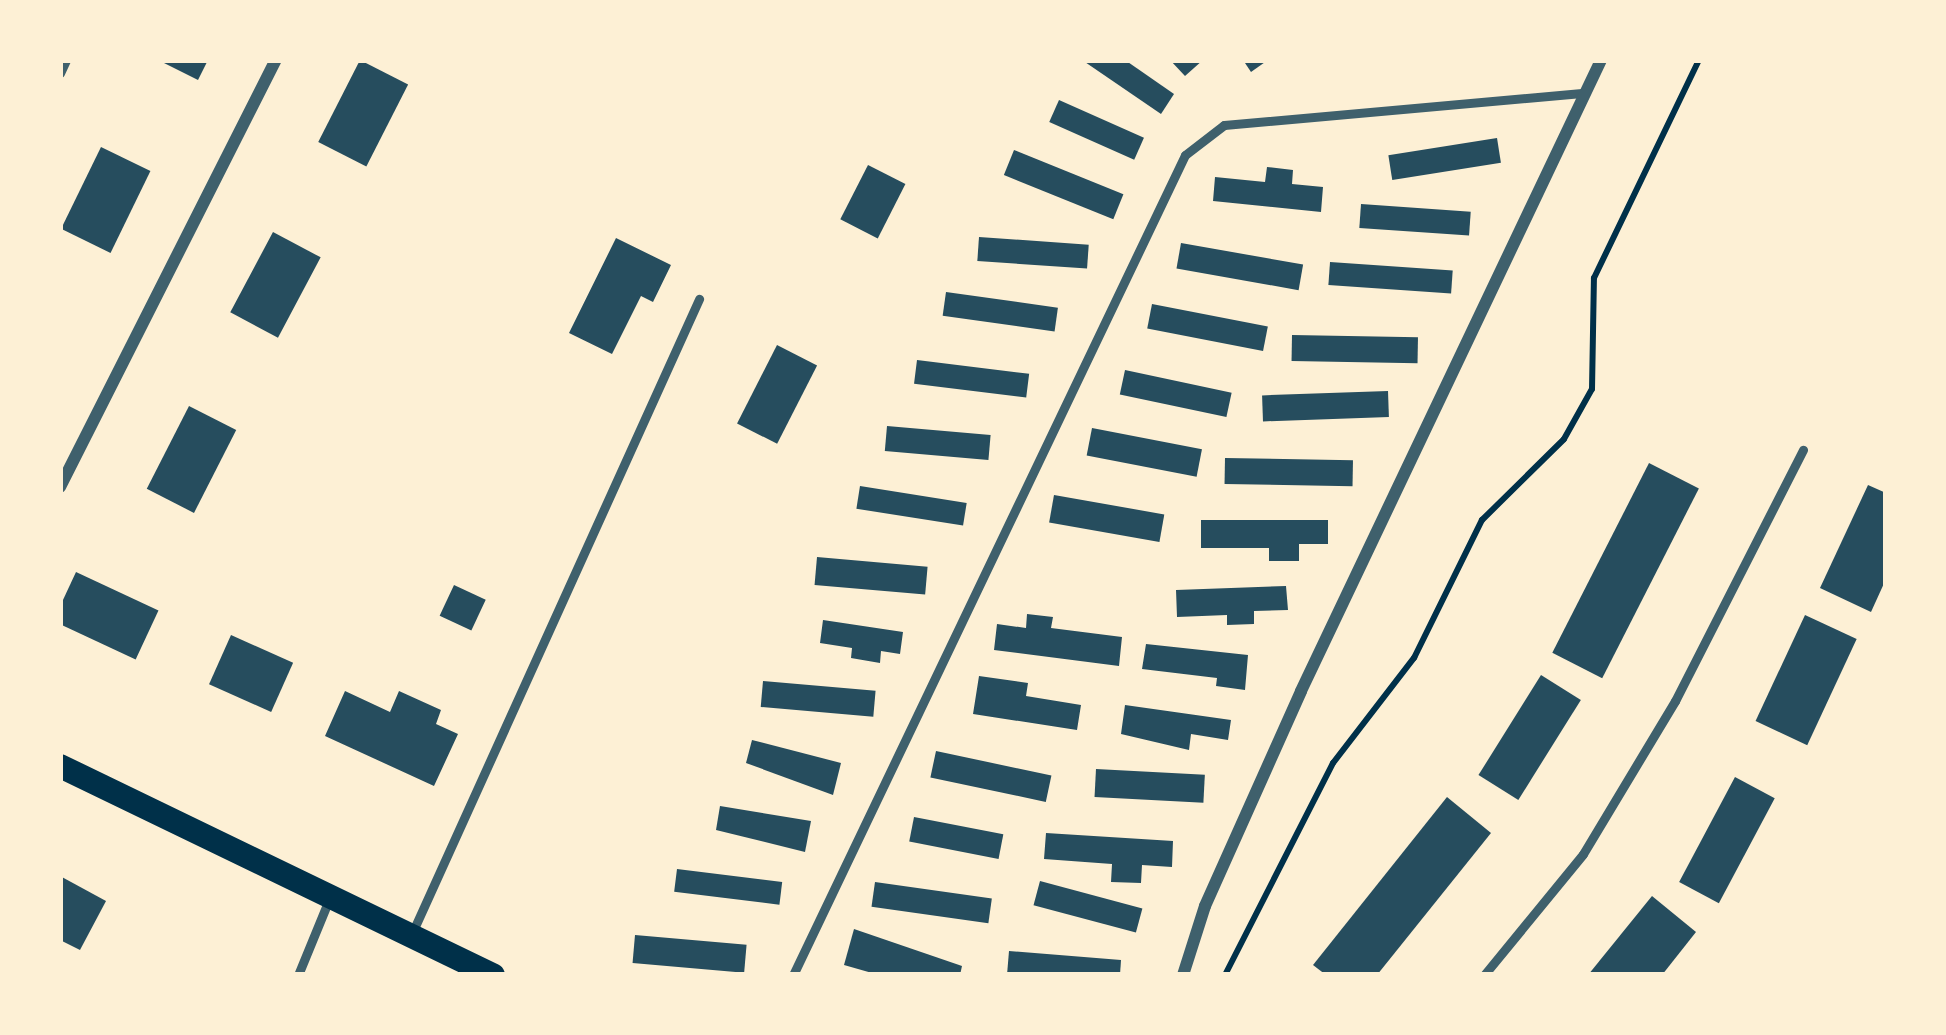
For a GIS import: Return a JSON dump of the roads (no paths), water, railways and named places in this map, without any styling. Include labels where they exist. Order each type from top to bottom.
[{"type":"main road","points":[[60,766],[493,975]]},
{"type":"street","points":[[60,487],[276,60]]},
{"type":"street","points":[[1184,975],[1205,906],[1301,691],[1600,60]]},
{"type":"lane","points":[[60,73],[66,60]]},
{"type":"lane","points":[[793,975],[1195,144],[1224,125],[1585,93]]},
{"type":"lane","points":[[410,936],[699,298]]},
{"type":"lane","points":[[1484,975],[1594,835],[1675,701],[1803,450]]},
{"type":"lane","points":[[298,975],[330,897]]}]
